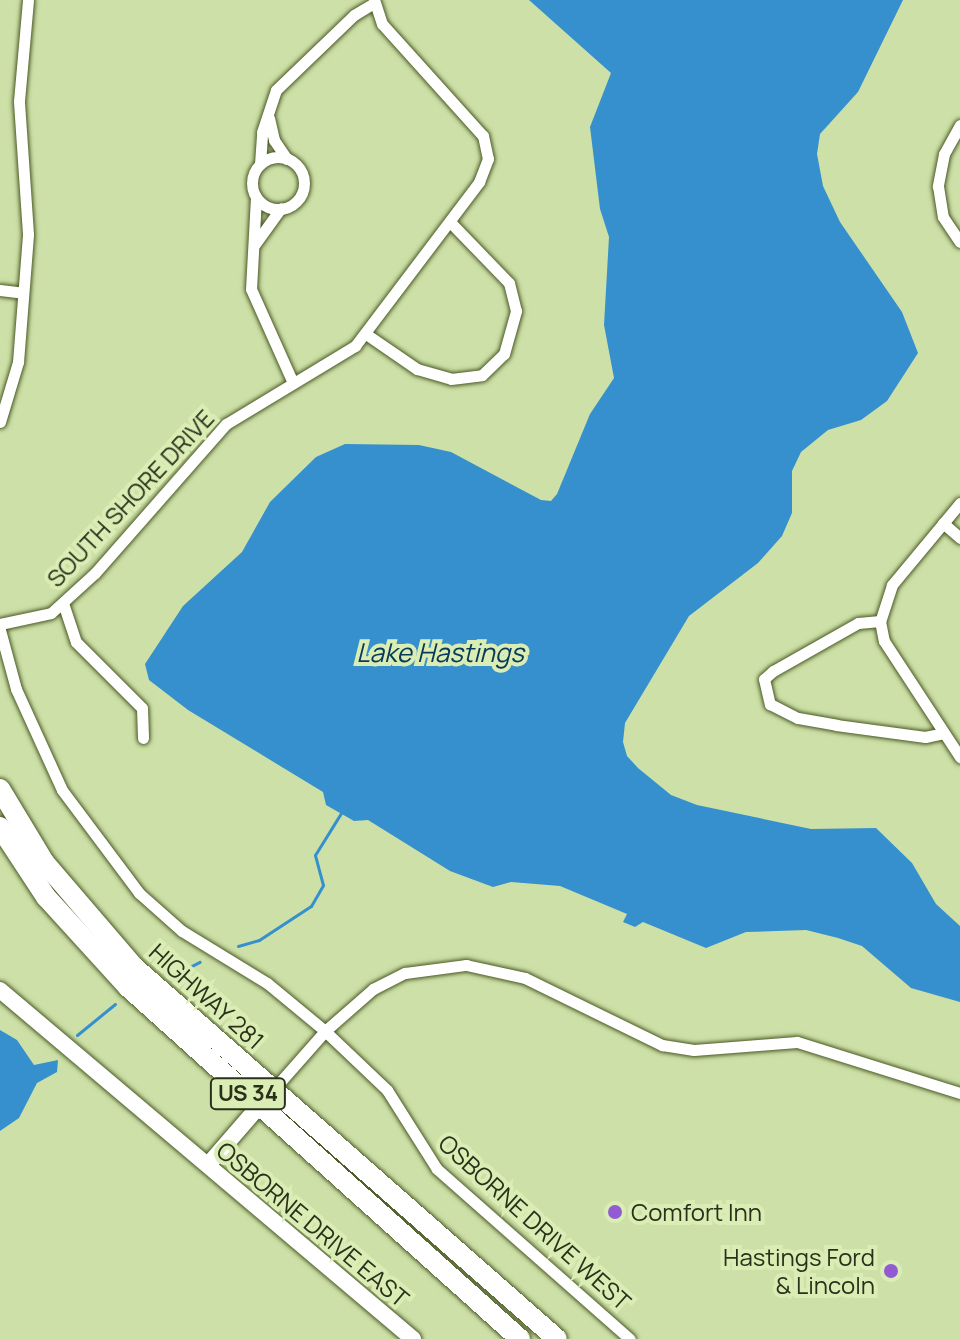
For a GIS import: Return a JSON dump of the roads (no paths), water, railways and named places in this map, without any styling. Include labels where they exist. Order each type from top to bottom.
[{"type":"highway","name":"HIGHWAY 281","points":[[0,789],[44,862],[134,967],[520,1339]]},
{"type":"highway","name":"HIGHWAY 281","points":[[0,827],[27,873],[76,934],[164,1021],[267,1098],[557,1339]]},
{"type":"street","points":[[0,422],[18,362],[29,215],[19,101],[28,0]]},
{"type":"street","points":[[293,383],[254,304],[256,197],[252,181],[260,164],[268,113],[285,80],[354,15],[374,2]]},
{"type":"street","name":"SOUTH SHORE DRIVE","points":[[0,624],[51,613],[226,424],[341,357],[366,334],[484,173],[487,146],[477,126],[382,24],[374,2]]},
{"type":"street","points":[[255,244],[281,208],[295,201],[303,187],[299,169],[287,159],[274,140],[268,113]]},
{"type":"street","points":[[960,125],[944,154],[938,186],[943,217],[960,242]]},
{"type":"street","points":[[260,164],[287,159]]},
{"type":"street","points":[[256,197],[266,205],[281,208]]},
{"type":"street","points":[[366,334],[417,369],[451,379],[482,375],[504,354],[516,311],[509,283],[450,222]]},
{"type":"street","points":[[0,290],[23,293]]},
{"type":"street","points":[[960,503],[892,585],[880,621],[884,641],[960,757]]},
{"type":"street","points":[[943,523],[960,538]]},
{"type":"street","points":[[63,603],[76,642],[142,708],[143,738]]},
{"type":"street","points":[[880,621],[858,623],[773,671],[764,679],[770,704],[798,718],[836,725],[925,737],[944,733]]},
{"type":"street","name":"OSBORNE DRIVE WEST","points":[[0,630],[40,746],[62,790],[116,865],[160,914],[267,983],[325,1031],[387,1090],[437,1169],[630,1339]]},
{"type":"street","points":[[208,1165],[325,1031],[388,980],[426,969],[484,966],[525,978],[662,1045],[694,1050],[797,1042],[960,1093]]},
{"type":"street","name":"OSBORNE DRIVE EAST","points":[[0,990],[413,1339]]},
{"type":"water","name":"Lake Hastings","points":[[529,0],[903,0],[858,92],[820,134],[817,154],[823,186],[840,222],[902,312],[918,353],[887,401],[861,420],[828,430],[801,452],[792,471],[792,513],[782,536],[758,563],[689,616],[625,723],[623,742],[627,756],[638,768],[671,795],[697,805],[811,829],[876,828],[912,863],[936,904],[960,926],[960,1002],[911,988],[862,946],[838,938],[806,930],[746,932],[706,948],[643,922],[635,927],[623,922],[627,914],[560,886],[511,882],[493,887],[450,871],[368,820],[354,821],[326,805],[323,792],[188,710],[149,680],[145,664],[183,606],[242,552],[270,502],[316,457],[345,444],[419,445],[451,452],[541,500],[551,501],[557,494],[590,414],[614,378],[604,325],[609,237],[600,209],[590,127],[611,73]]},
{"type":"water","points":[[0,1030],[17,1040],[34,1065],[58,1060],[57,1072],[37,1083],[19,1118],[0,1131]]},
{"type":"waterway","points":[[238,946],[259,940],[311,906],[323,885],[315,855],[341,813]]},
{"type":"waterway","points":[[172,976],[200,962]]},
{"type":"waterway","points":[[77,1035],[115,1004]]},
{"type":"place","name":"Comfort Inn","points":[[615,1212]]},
{"type":"place","name":"Hastings Ford & Lincoln","points":[[891,1271]]}]
